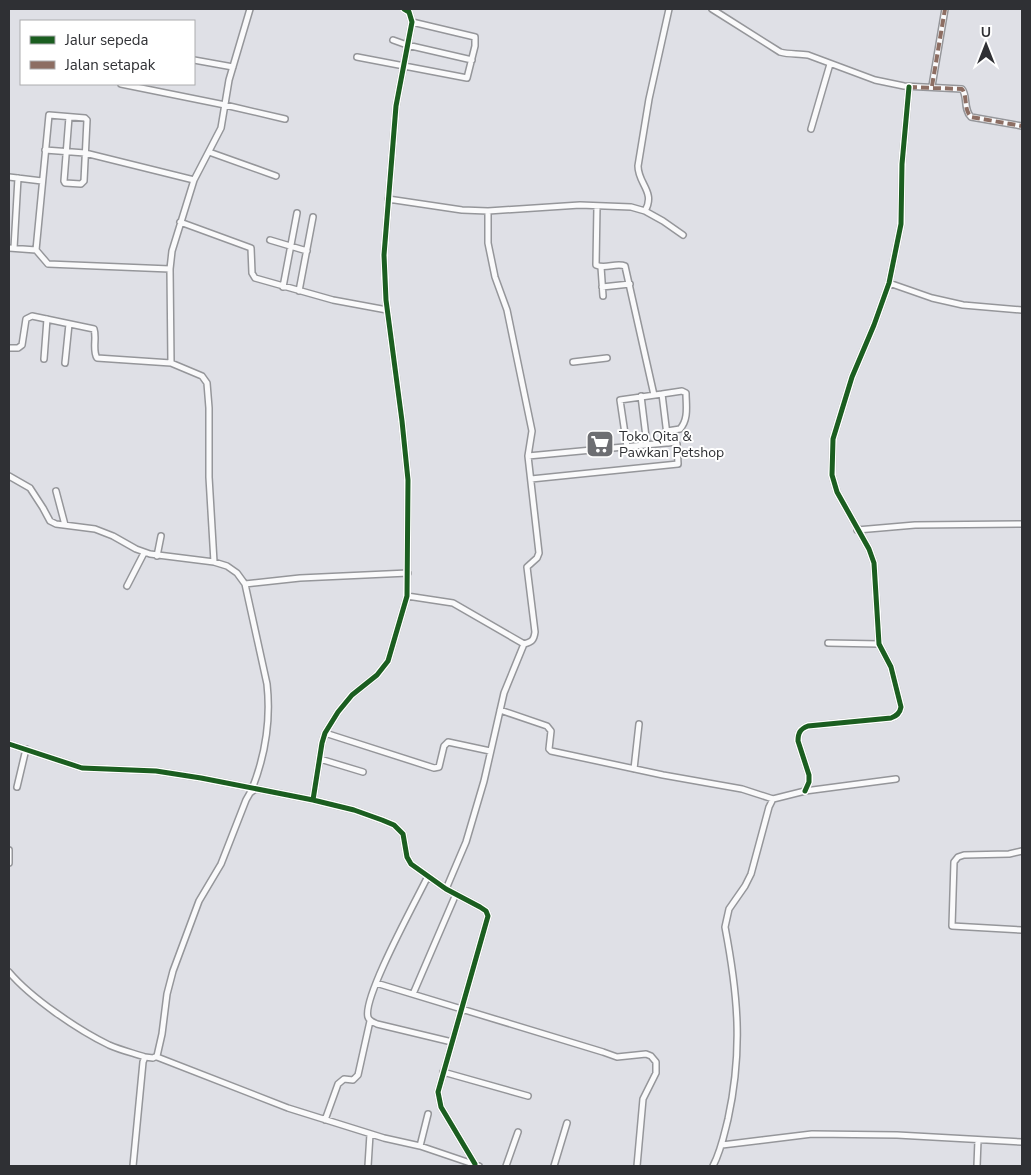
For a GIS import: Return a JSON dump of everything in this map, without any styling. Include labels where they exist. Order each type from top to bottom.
[{"type":"street","points":[[171,363],[170,269],[172,251],[194,180],[220,128],[233,67],[250,9]]},
{"type":"street","points":[[313,800],[325,733],[338,712],[352,695],[377,675],[388,661],[407,596],[407,472],[387,310],[384,254],[396,106],[412,22],[409,12],[404,9]]},
{"type":"street","points":[[645,211],[648,206],[649,197],[639,175],[638,166],[642,135],[669,9]]},
{"type":"street","points":[[712,9],[780,52],[803,54],[875,80],[909,86],[932,86],[964,90],[968,113],[971,116],[1022,126]]},
{"type":"street","points":[[932,86],[946,9]]},
{"type":"street","points":[[356,57],[466,79],[472,60],[475,37],[412,22]]},
{"type":"street","points":[[393,40],[472,60]]},
{"type":"street","points":[[195,60],[233,67]]},
{"type":"street","points":[[811,129],[830,64]]},
{"type":"street","points":[[126,85],[285,119]]},
{"type":"street","points":[[805,791],[809,779],[798,741],[801,729],[808,726],[891,718],[898,715],[901,707],[891,667],[879,644],[874,563],[869,549],[857,530],[833,482],[831,456],[833,439],[852,376],[874,325],[889,283],[901,224],[902,164],[909,86]]},
{"type":"street","points":[[36,250],[44,150],[49,115],[69,117],[88,120],[83,183],[65,182],[63,179],[69,117]]},
{"type":"street","points":[[44,150],[85,153],[194,180]]},
{"type":"street","points":[[209,152],[276,176]]},
{"type":"street","points":[[9,176],[42,181]]},
{"type":"street","points":[[18,178],[11,248],[36,250],[48,264],[170,269]]},
{"type":"street","points":[[388,199],[462,210],[488,211],[596,206],[634,208],[645,211],[683,235]]},
{"type":"street","points":[[596,206],[596,265],[601,267],[624,265],[630,284],[654,395]]},
{"type":"street","points":[[407,596],[453,603],[524,644],[534,639],[535,632],[527,567],[537,558],[539,553],[528,456],[532,431],[506,310],[495,277],[488,243],[488,211]]},
{"type":"street","points":[[283,286],[297,213]]},
{"type":"street","points":[[299,291],[313,217]]},
{"type":"street","points":[[180,222],[251,248],[254,277],[333,300],[387,310]]},
{"type":"street","points":[[270,240],[306,251]]},
{"type":"street","points":[[601,267],[603,296]]},
{"type":"street","points":[[889,283],[932,298],[963,305],[1022,310]]},
{"type":"street","points":[[602,287],[630,284]]},
{"type":"street","points":[[9,348],[22,346],[27,318],[32,316],[95,330],[94,354],[97,358],[171,363],[202,376],[207,382],[209,408],[209,477],[214,562]]},
{"type":"street","points":[[44,359],[47,319]]},
{"type":"street","points":[[65,363],[69,324]]},
{"type":"street","points":[[573,362],[607,358]]},
{"type":"street","points":[[627,447],[620,400],[682,391],[686,393],[684,423],[680,429],[667,431]]},
{"type":"street","points":[[662,394],[668,442]]},
{"type":"street","points":[[641,396],[647,445]]},
{"type":"street","points":[[528,456],[668,442],[675,442],[677,444],[678,464],[531,479]]},
{"type":"street","points":[[9,476],[30,488],[44,508],[50,521],[56,524],[88,527],[102,531],[144,553],[214,562],[227,566],[237,573],[245,584],[267,684],[269,704],[264,751],[253,789],[246,800],[221,864],[199,901],[173,971],[167,994],[157,1057]]},
{"type":"street","points":[[56,491],[65,525]]},
{"type":"street","points":[[857,530],[915,525],[1022,524]]},
{"type":"street","points":[[157,556],[161,536]]},
{"type":"street","points":[[127,586],[144,553]]},
{"type":"street","points":[[245,584],[300,578],[408,574]]},
{"type":"street","points":[[828,643],[879,644]]},
{"type":"street","points":[[446,888],[466,842],[510,674],[524,644]]},
{"type":"street","points":[[500,710],[548,726],[551,731],[549,744],[551,751],[662,775],[742,789],[773,799],[805,791],[896,779]]},
{"type":"street","points":[[634,768],[639,724]]},
{"type":"street","points":[[325,733],[434,768],[438,767],[444,746],[448,742],[490,751]]},
{"type":"street","points":[[9,744],[82,768],[156,771],[201,778],[313,800],[354,810],[394,825],[403,834],[410,864],[446,888],[480,907],[486,911],[488,916],[439,1084],[439,1100],[476,1165]]},
{"type":"street","points":[[17,787],[26,749]]},
{"type":"street","points":[[320,758],[363,772]]},
{"type":"street","points":[[713,1166],[722,1145],[734,1088],[738,1037],[735,981],[725,928],[726,919],[729,909],[751,874],[769,806],[773,799]]},
{"type":"street","points":[[9,850],[9,863]]},
{"type":"street","points":[[1022,851],[1009,854],[964,855],[958,857],[954,862],[952,926],[1022,930]]},
{"type":"street","points":[[325,1120],[338,1084],[344,1079],[353,1080],[358,1075],[370,1021],[368,1010],[376,983],[428,876]]},
{"type":"street","points":[[413,994],[456,894]]},
{"type":"street","points":[[9,972],[33,996],[79,1028],[109,1045],[146,1058],[157,1057],[288,1108],[370,1134],[420,1146],[476,1165]]},
{"type":"street","points":[[376,983],[603,1052],[617,1058],[646,1054],[651,1056],[656,1062],[656,1073],[643,1099],[637,1166]]},
{"type":"street","points":[[370,1021],[452,1042]]},
{"type":"street","points":[[133,1166],[143,1062],[146,1058]]},
{"type":"street","points":[[443,1072],[528,1096]]},
{"type":"street","points":[[420,1146],[428,1114]]},
{"type":"street","points":[[554,1166],[567,1123]]},
{"type":"street","points":[[506,1166],[518,1132]]},
{"type":"street","points":[[368,1166],[370,1134]]},
{"type":"street","points":[[722,1145],[812,1134],[897,1135],[1022,1142]]},
{"type":"street","points":[[977,1166],[978,1140]]},
{"type":"marked path","points":[[932,86],[945,9]]},
{"type":"marked path","points":[[909,87],[962,89],[965,95],[967,110],[971,117],[1022,126]]},
{"type":"cycle path","points":[[313,800],[325,733],[338,712],[352,695],[377,675],[388,661],[407,596],[408,480],[386,300],[384,255],[396,106],[412,22],[409,12],[404,9]]},
{"type":"cycle path","points":[[805,791],[809,782],[809,775],[798,741],[799,734],[803,728],[891,718],[898,714],[901,707],[891,667],[879,644],[874,563],[869,549],[837,492],[832,475],[833,439],[852,377],[889,283],[901,224],[902,164],[909,87]]},
{"type":"cycle path","points":[[9,744],[82,768],[156,771],[201,778],[313,800],[354,810],[394,825],[403,834],[407,857],[411,864],[446,889],[486,911],[488,916],[438,1092],[441,1107],[475,1166]]},
{"type":"place","name":"Toko Qita & Pawkan Petshop","points":[[600,444]]}]
